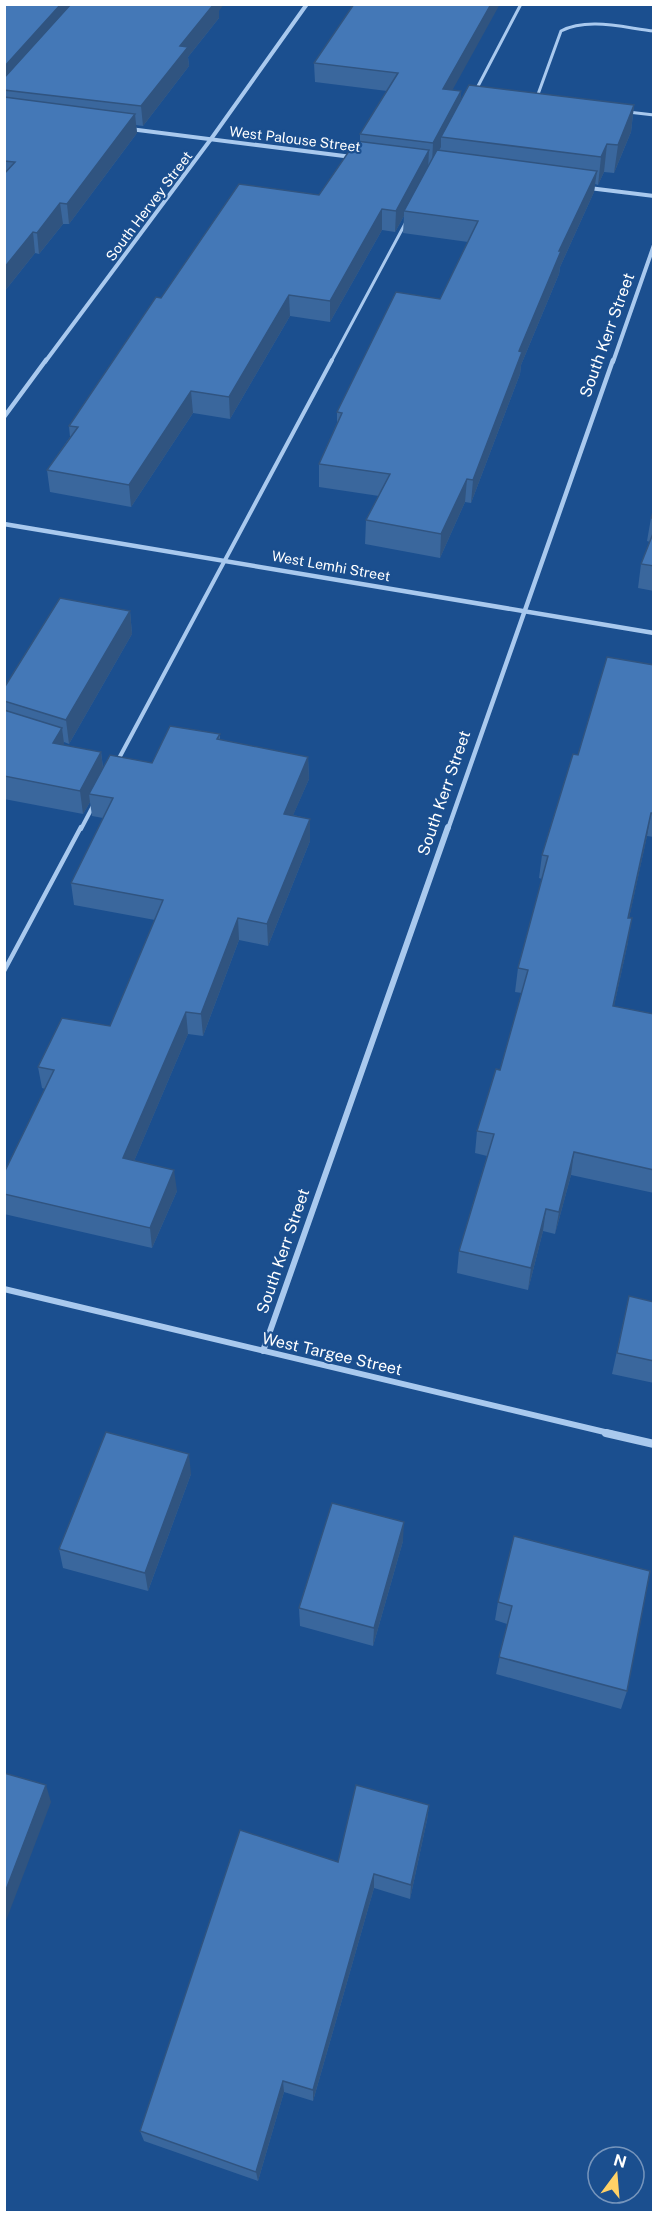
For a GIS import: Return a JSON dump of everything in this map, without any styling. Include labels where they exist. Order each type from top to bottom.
[{"type":"street","name":"South Hervey Street","points":[[4,417],[211,139],[307,4]]},
{"type":"street","name":"West Palouse Street","points":[[123,128],[353,158]]},
{"type":"street","points":[[585,188],[654,196]]},
{"type":"street","name":"South Kerr Street","points":[[263,1351],[522,610],[654,244]]},
{"type":"street","name":"West Lemhi Street","points":[[4,524],[654,633]]},
{"type":"street","name":"West Targee Street","points":[[4,1289],[654,1444]]},
{"type":"lane","points":[[472,97],[520,4]]},
{"type":"lane","points":[[544,100],[537,97],[561,31],[567,26],[580,24],[654,31]]},
{"type":"lane","points":[[620,111],[654,115]]},
{"type":"lane","points":[[106,759],[116,763],[407,220]]},
{"type":"lane","points":[[4,971],[94,804]]},
{"type":"building","points":[[4,4],[61,4],[4,67]]},
{"type":"building","points":[[71,4],[214,4],[180,46],[188,47],[141,106],[4,90],[4,78]]},
{"type":"building","points":[[354,4],[491,4],[443,89],[461,91],[433,143],[360,134],[398,73],[314,63]]},
{"type":"building","points":[[469,85],[634,105],[618,145],[607,144],[601,157],[441,137]]},
{"type":"building","points":[[4,97],[135,114],[67,204],[60,203],[37,233],[33,232],[4,268],[4,174],[15,162],[4,161]]},
{"type":"building","points":[[356,141],[429,150],[396,211],[382,209],[330,301],[289,295],[229,397],[191,391],[129,485],[47,470],[78,427],[69,426],[156,297],[161,298],[239,184],[319,195]]},
{"type":"building","points":[[437,150],[597,171],[559,251],[561,251],[519,351],[522,352],[473,480],[467,479],[441,534],[366,520],[390,474],[319,464],[342,413],[337,412],[396,292],[440,299],[478,221],[404,211]]},
{"type":"building","points":[[654,531],[654,566],[641,564]]},
{"type":"building","points":[[60,598],[130,611],[66,720],[4,701],[4,688]]},
{"type":"building","points":[[607,657],[654,665],[654,813],[651,813],[628,918],[632,918],[613,1006],[654,1014],[654,1170],[574,1152],[559,1212],[546,1209],[531,1268],[459,1251],[494,1134],[477,1131],[496,1069],[500,1070],[528,970],[518,968],[548,856],[542,855],[573,754],[578,755]]},
{"type":"building","points":[[4,710],[62,728],[53,743],[101,752],[80,791],[4,776]]},
{"type":"building","points":[[170,726],[220,734],[217,739],[308,757],[284,814],[310,819],[267,924],[238,918],[201,1014],[186,1012],[123,1158],[174,1170],[150,1228],[4,1194],[4,1173],[54,1070],[38,1067],[62,1018],[110,1026],[163,900],[71,883],[113,798],[89,794],[110,755],[152,763]]},
{"type":"building","points":[[629,1296],[654,1302],[654,1361],[617,1353]]},
{"type":"building","points":[[106,1432],[189,1454],[145,1573],[59,1549]]},
{"type":"building","points":[[332,1503],[404,1522],[374,1628],[299,1608]]},
{"type":"building","points":[[514,1536],[650,1571],[627,1691],[499,1657],[512,1606],[498,1602]]},
{"type":"building","points":[[4,1773],[46,1785],[4,1895]]},
{"type":"building","points":[[356,1785],[429,1805],[411,1885],[374,1874],[313,2090],[283,2081],[256,2172],[140,2131],[240,1830],[338,1862]]}]
